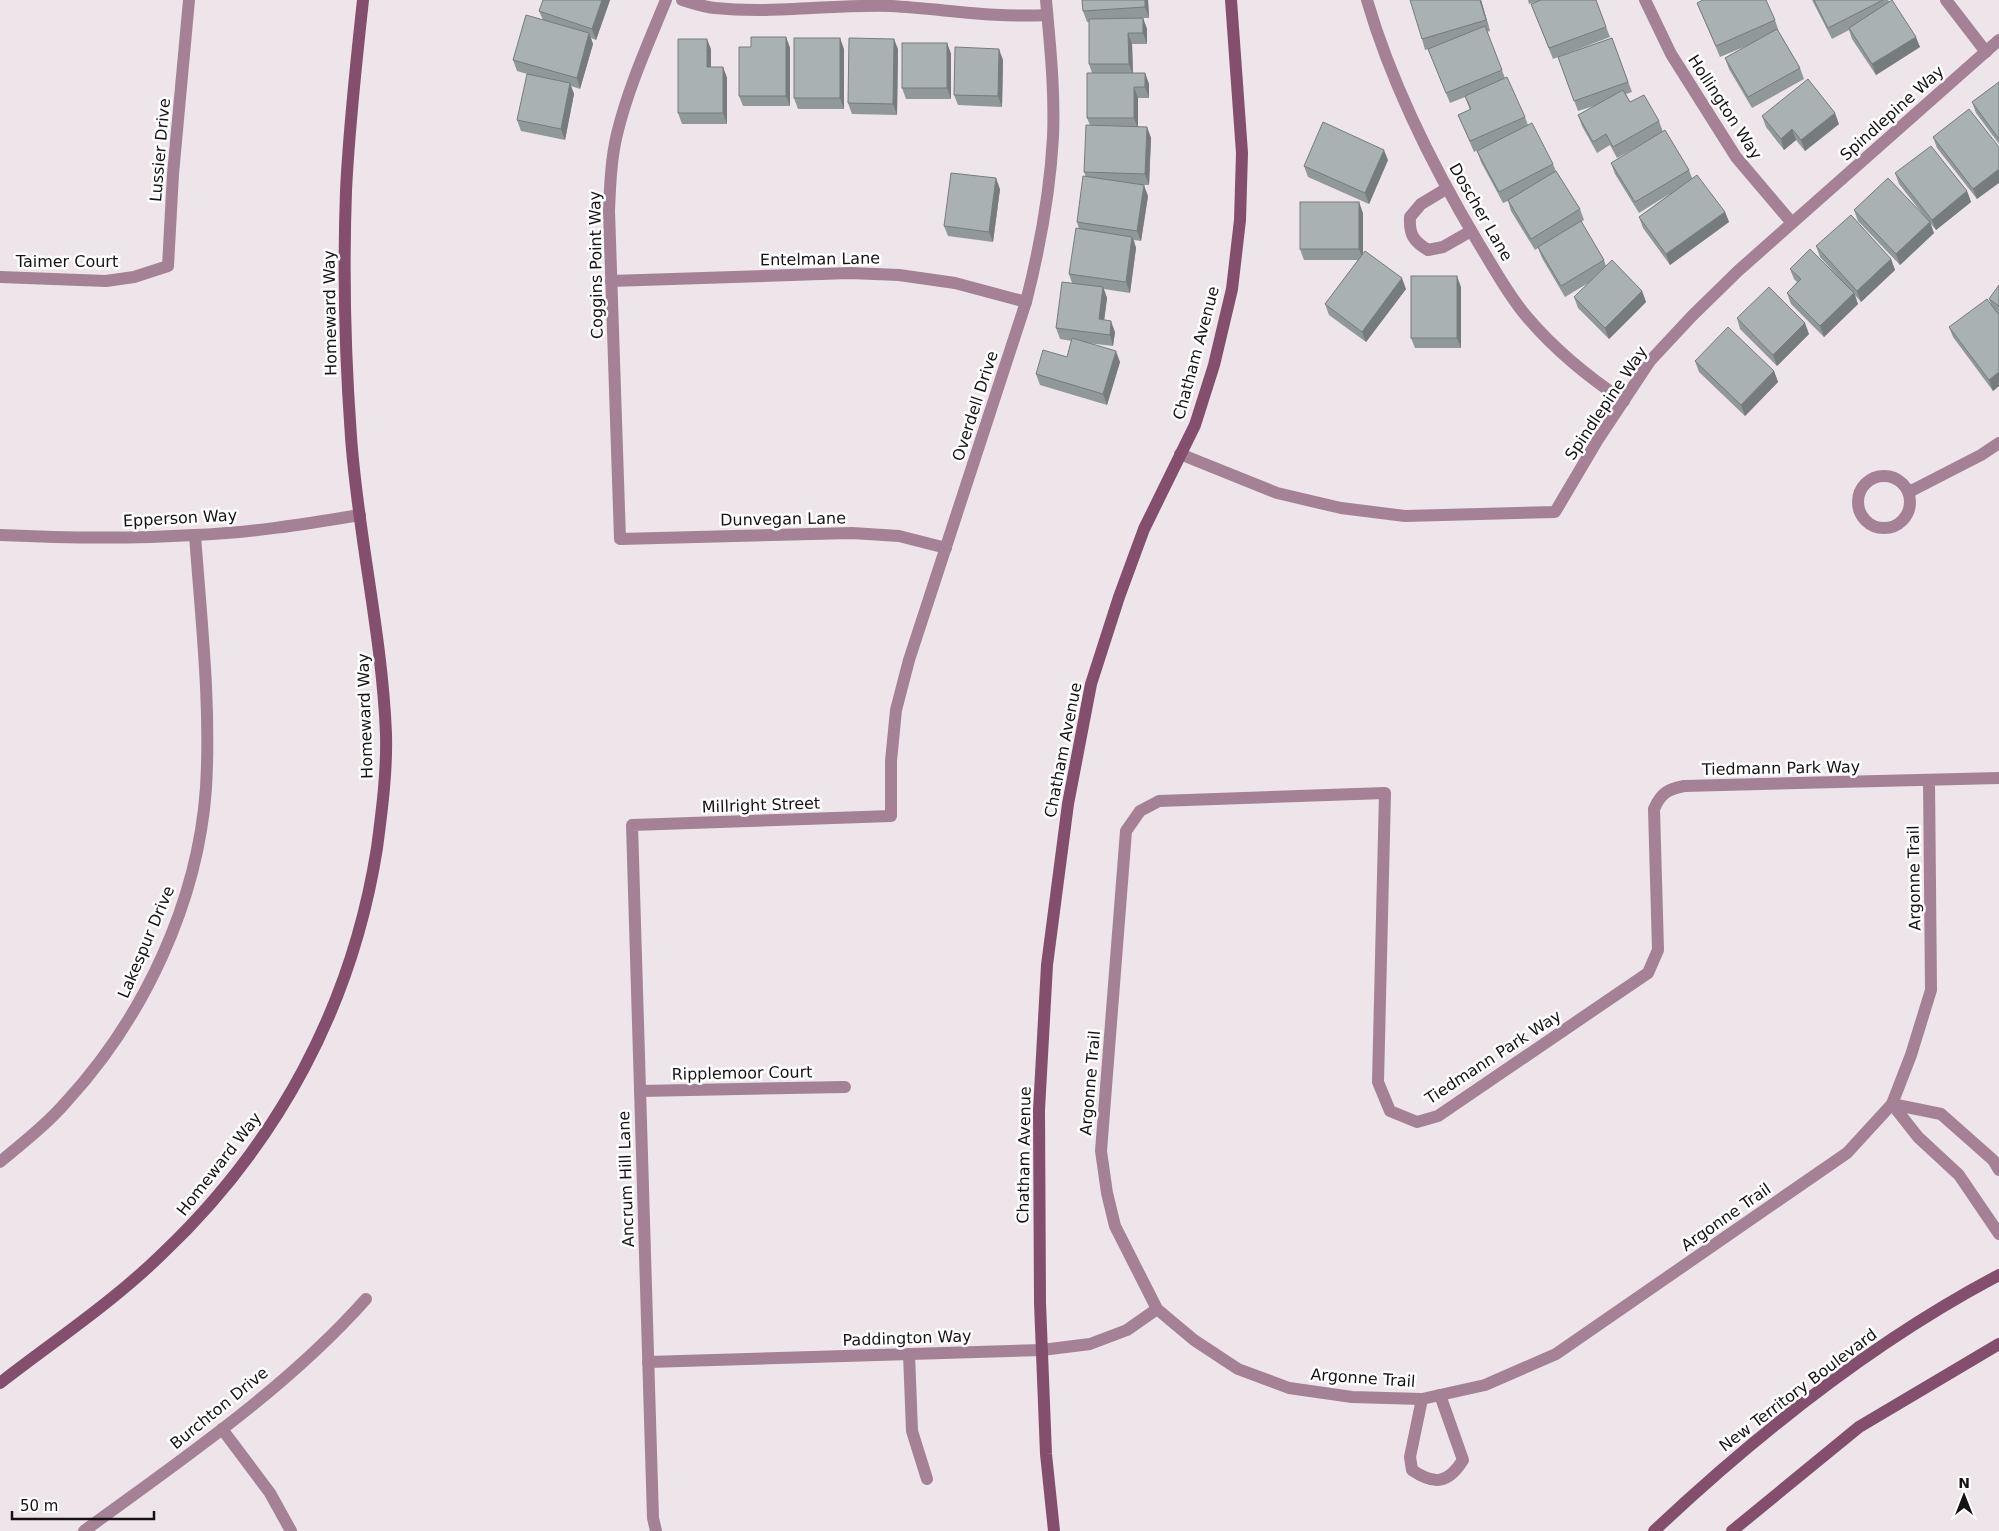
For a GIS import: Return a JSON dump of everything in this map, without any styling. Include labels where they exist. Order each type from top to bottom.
[{"type":"street","name":"Lussier Drive","points":[[134,277],[168,266],[173,174],[189,0]]},
{"type":"street","name":"Homeward Way","points":[[0,1383],[128,1284],[194,1223],[240,1169],[269,1129],[320,1040],[341,992],[356,945],[372,878],[385,774],[386,735],[381,657],[351,441],[345,342],[346,189],[363,0]]},
{"type":"street","name":"Coggins Point Way","points":[[620,539],[609,211],[617,135],[630,91],[666,0]]},
{"type":"street","points":[[682,0],[713,8],[743,10],[890,6],[976,15],[1016,17],[1047,15]]},
{"type":"street","name":"Overdell Drive","points":[[891,816],[891,761],[896,710],[909,660],[1026,302],[1038,253],[1045,212],[1053,136],[1051,61],[1046,0]]},
{"type":"street","name":"Chatham Avenue","points":[[1054,1531],[1046,1454],[1042,1350],[1039,1110],[1047,965],[1068,804],[1091,684],[1119,596],[1144,529],[1195,425],[1214,365],[1232,289],[1240,220],[1242,154],[1231,0]]},
{"type":"street","name":"Doscher Lane","points":[[1367,0],[1402,98],[1446,189],[1471,231],[1526,316],[1555,347],[1589,378],[1624,401]]},
{"type":"street","name":"Hollington Way","points":[[1645,0],[1671,54],[1726,142],[1736,157],[1792,223]]},
{"type":"street","points":[[1946,0],[1986,52]]},
{"type":"street","name":"Spindlepine Way","points":[[1180,454],[1277,493],[1341,508],[1405,516],[1555,512],[1597,441],[1650,361],[1692,316],[1738,271],[1999,40]]},
{"type":"street","points":[[1446,189],[1421,204],[1410,217],[1409,232],[1416,243],[1428,250],[1443,246],[1471,231]]},
{"type":"street","name":"Entelman Lane","points":[[611,281],[850,273],[899,275],[955,283],[1026,302]]},
{"type":"street","name":"Taimer Court","points":[[0,277],[106,281],[134,277]]},
{"type":"street","points":[[1909,492],[1981,455],[1999,442]]},
{"type":"street","points":[[1884,476],[1894,478],[1903,484],[1909,492],[1911,502],[1909,512],[1903,521],[1895,526],[1875,527],[1866,521],[1860,512],[1858,502],[1860,492],[1874,478],[1884,476]]},
{"type":"street","name":"Epperson Way","points":[[0,535],[87,538],[195,536],[274,528],[360,515]]},
{"type":"street","name":"Dunvegan Lane","points":[[620,539],[852,533],[899,536],[946,548]]},
{"type":"street","name":"Lakespur Drive","points":[[0,1162],[38,1131],[68,1100],[132,1014],[151,980],[176,922],[189,880],[199,836],[206,790],[208,743],[206,674],[195,536]]},
{"type":"street","name":"Tiedmann Park Way","points":[[1140,811],[1158,801],[1385,793],[1378,1082],[1390,1112],[1417,1122],[1438,1116],[1648,972],[1658,950],[1654,809],[1660,797],[1668,789],[1684,786],[1999,778]]},
{"type":"street","name":"Argonne Trail","points":[[1140,811],[1126,831],[1101,1151],[1107,1193],[1115,1226],[1158,1309],[1194,1340],[1238,1369],[1289,1388],[1352,1397],[1422,1399],[1486,1385],[1556,1354],[1847,1153],[1892,1104],[1911,1055],[1931,990],[1929,780]]},
{"type":"street","name":"Millright Street","points":[[632,825],[891,816]]},
{"type":"street","name":"Ancrum Hill Lane","points":[[632,825],[653,1518],[656,1531]]},
{"type":"street","name":"Ripplemoor Court","points":[[640,1091],[846,1087]]},
{"type":"street","points":[[1892,1104],[1941,1114],[1993,1160],[1999,1170]]},
{"type":"street","points":[[1892,1104],[1918,1137],[1959,1175],[1999,1234]]},
{"type":"street","name":"New Territory Boulevard","points":[[1654,1531],[1723,1466],[1826,1384],[1949,1301],[1999,1275]]},
{"type":"street","name":"Burchton Drive","points":[[84,1531],[222,1429],[336,1333],[366,1299]]},
{"type":"street","name":"Paddington Way","points":[[648,1362],[1042,1350],[1090,1344],[1127,1330],[1158,1309]]},
{"type":"street","points":[[1732,1531],[1859,1427],[1999,1344]]},
{"type":"street","points":[[908,1354],[912,1431],[927,1479]]},
{"type":"street","points":[[1422,1399],[1410,1457],[1412,1470],[1427,1480],[1442,1480],[1456,1472],[1463,1460],[1440,1395]]},
{"type":"street","points":[[222,1429],[270,1493],[291,1531]]},
{"type":"building","points":[[543,0],[602,0],[592,29],[539,11]]},
{"type":"building","points":[[1082,0],[1145,0],[1145,7],[1083,11]]},
{"type":"building","points":[[1410,0],[1480,0],[1486,20],[1422,39]]},
{"type":"building","points":[[1541,0],[1596,0],[1606,27],[1549,48],[1531,4]]},
{"type":"building","points":[[1703,0],[1766,0],[1775,20],[1716,46],[1697,3]]},
{"type":"building","points":[[1814,0],[1883,0],[1828,28]]},
{"type":"building","points":[[1892,0],[1916,37],[1872,64],[1849,28]]},
{"type":"building","points":[[526,15],[589,33],[577,78],[513,60]]},
{"type":"building","points":[[1143,18],[1143,33],[1128,33],[1129,64],[1089,64],[1089,19]]},
{"type":"building","points":[[1485,26],[1502,70],[1446,93],[1428,49]]},
{"type":"building","points":[[1777,29],[1800,68],[1748,97],[1725,58]]},
{"type":"building","points":[[751,37],[786,37],[786,96],[739,96],[739,47],[751,47]]},
{"type":"building","points":[[794,38],[840,38],[840,98],[794,98]]},
{"type":"building","points":[[849,38],[894,39],[893,104],[848,103]]},
{"type":"building","points":[[1612,38],[1628,82],[1574,101],[1558,57]]},
{"type":"building","points":[[678,39],[707,39],[707,67],[723,67],[723,113],[678,113]]},
{"type":"building","points":[[902,43],[947,43],[947,88],[902,88]]},
{"type":"building","points":[[955,47],[999,49],[998,96],[954,95]]},
{"type":"building","points":[[1087,73],[1145,73],[1145,87],[1134,87],[1134,118],[1087,118]]},
{"type":"building","points":[[527,74],[570,83],[561,129],[517,120]]},
{"type":"building","points":[[1507,77],[1525,117],[1470,141],[1458,115],[1471,109],[1465,96]]},
{"type":"building","points":[[1808,79],[1835,113],[1801,140],[1792,129],[1781,139],[1762,116]]},
{"type":"building","points":[[1999,82],[1999,139],[1972,102]]},
{"type":"building","points":[[1623,90],[1630,102],[1644,95],[1659,121],[1613,147],[1606,134],[1593,142],[1578,115]]},
{"type":"building","points":[[1969,109],[1999,147],[1999,169],[1973,189],[1933,137]]},
{"type":"building","points":[[1323,122],[1384,150],[1365,193],[1304,166]]},
{"type":"building","points":[[1532,123],[1553,164],[1499,192],[1477,151]]},
{"type":"building","points":[[1086,125],[1147,127],[1145,174],[1084,172]]},
{"type":"building","points":[[1665,130],[1689,170],[1635,202],[1611,163]]},
{"type":"building","points":[[1931,146],[1967,191],[1932,220],[1895,173]]},
{"type":"building","points":[[1556,171],[1580,209],[1531,239],[1508,200]]},
{"type":"building","points":[[951,173],[996,178],[989,232],[944,226]]},
{"type":"building","points":[[1697,175],[1725,212],[1666,254],[1639,217]]},
{"type":"building","points":[[1083,176],[1144,185],[1137,231],[1077,222]]},
{"type":"building","points":[[1888,178],[1930,222],[1896,254],[1854,210]]},
{"type":"building","points":[[1300,202],[1359,202],[1359,249],[1300,249]]},
{"type":"building","points":[[1851,215],[1891,259],[1857,291],[1816,246]]},
{"type":"building","points":[[1581,221],[1604,260],[1561,286],[1538,247]]},
{"type":"building","points":[[1076,228],[1132,237],[1126,282],[1069,274]]},
{"type":"building","points":[[1810,249],[1854,293],[1820,326],[1787,293],[1801,279],[1790,269]]},
{"type":"building","points":[[1365,251],[1402,278],[1362,332],[1325,304]]},
{"type":"building","points":[[1612,260],[1642,291],[1605,328],[1574,297]]},
{"type":"building","points":[[1411,276],[1457,276],[1457,338],[1411,338]]},
{"type":"building","points":[[1062,282],[1103,287],[1099,319],[1111,321],[1110,335],[1056,328]]},
{"type":"building","points":[[1999,285],[1999,306],[1989,299]]},
{"type":"building","points":[[1769,287],[1805,323],[1773,355],[1737,318]]},
{"type":"building","points":[[1987,299],[1999,315],[1999,372],[1989,380],[1949,327]]},
{"type":"building","points":[[1728,327],[1774,371],[1741,405],[1695,361]]},
{"type":"building","points":[[1072,338],[1116,351],[1103,394],[1036,374],[1043,350],[1067,357]]}]
